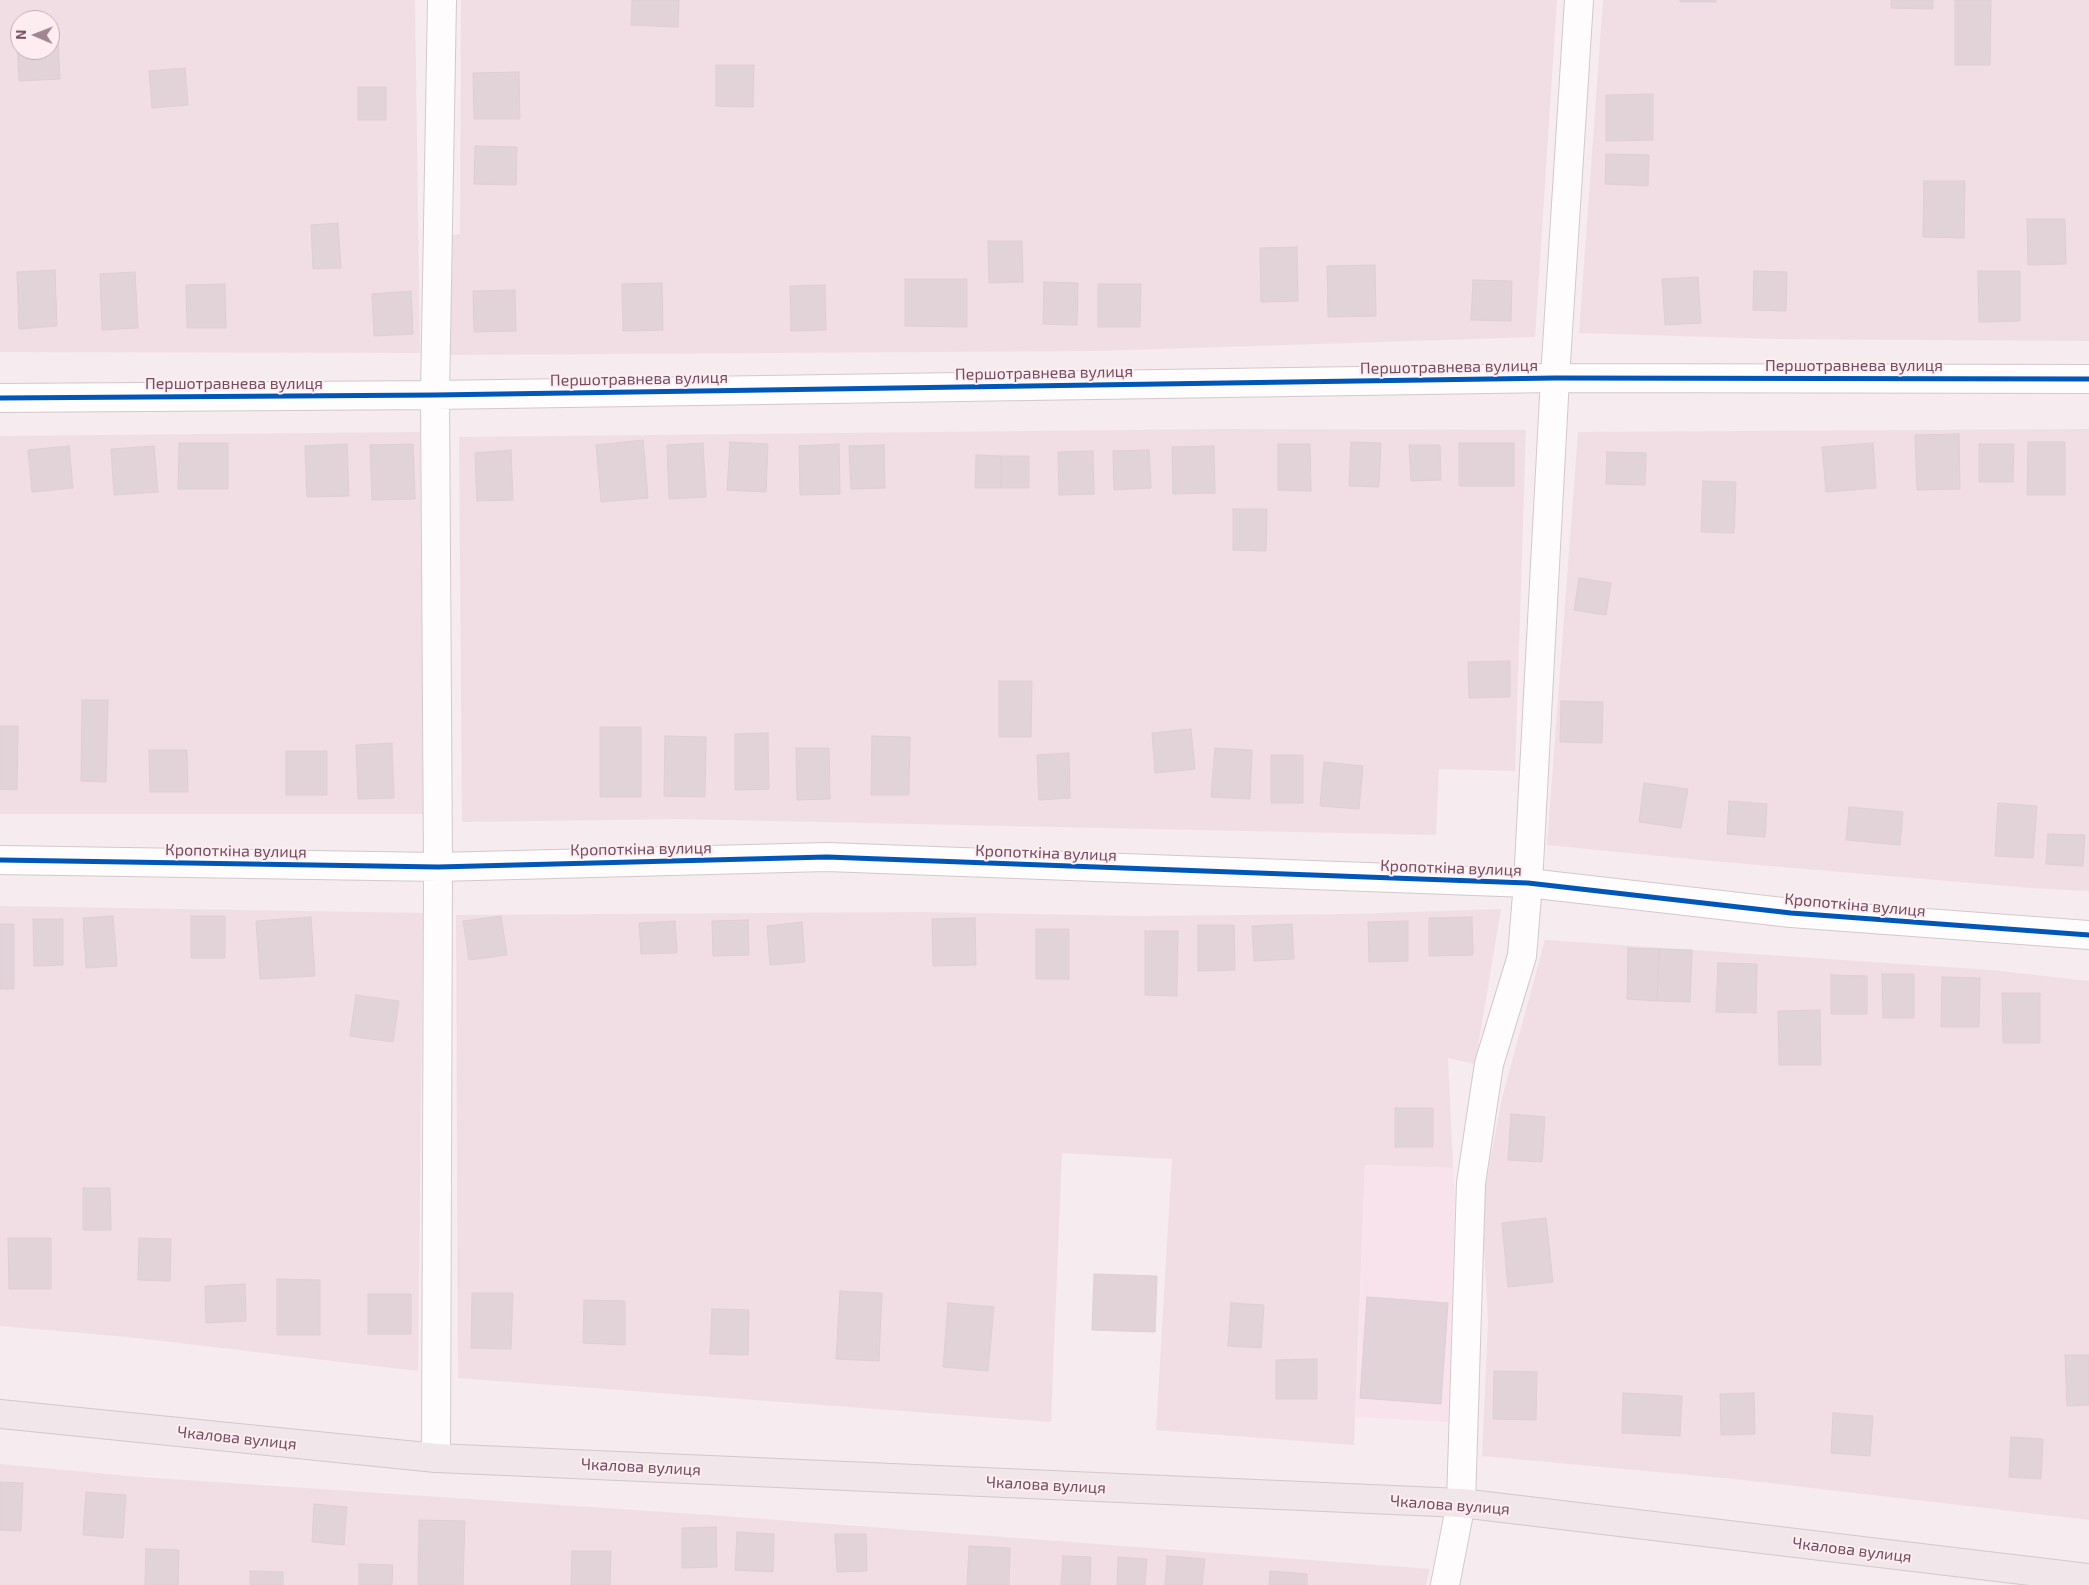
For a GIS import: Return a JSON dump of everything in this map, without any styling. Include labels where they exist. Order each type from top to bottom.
[{"type":"main road","name":"Чкалова вулиця","points":[[0,1414],[436,1458],[1461,1503],[2089,1578]]},
{"type":"street","points":[[436,1458],[438,867],[435,395],[442,0]]},
{"type":"street","points":[[1445,1585],[1461,1503],[1471,1183],[1489,1064],[1522,956],[1528,883],[1555,378],[1579,0]]},
{"type":"street","name":"Першотравнева вулиця","points":[[0,398],[435,395],[1555,378],[2089,379]]},
{"type":"street","name":"Кропоткіна вулиця","points":[[0,860],[438,867],[827,857],[1528,883],[1791,913],[2089,935]]},
{"type":"shaded area","points":[[0,0],[415,0],[420,353],[0,352]]},
{"type":"shaded area","points":[[461,0],[1557,0],[1535,337],[1096,351],[447,355],[447,236],[460,234]]},
{"type":"shaded area","points":[[1603,0],[2089,0],[2089,341],[1778,339],[1579,333]]},
{"type":"shaded area","points":[[1223,429],[1526,430],[1515,771],[1439,769],[1436,835],[679,819],[462,822],[459,437]]},
{"type":"shaded area","points":[[2089,429],[2089,891],[2031,888],[1711,861],[1547,845],[1578,432]]},
{"type":"shaded area","points":[[420,432],[423,814],[0,814],[0,436]]},
{"type":"shaded area","points":[[0,906],[423,913],[418,1371],[128,1337],[0,1326]]},
{"type":"shaded area","points":[[1501,909],[1475,1064],[1448,1058],[1453,1168],[1365,1165],[1354,1445],[1156,1430],[1172,1159],[1062,1153],[1051,1422],[458,1378],[456,915],[922,912],[1136,916],[1352,914]]},
{"type":"shaded area","points":[[1545,940],[1991,970],[2089,981],[2089,1520],[1734,1479],[1482,1456],[1488,1322],[1482,1204],[1502,1098]]},
{"type":"shaded area","points":[[1365,1165],[1453,1168],[1455,1200],[1448,1422],[1356,1417]]},
{"type":"shaded area","points":[[0,1464],[140,1477],[724,1516],[1430,1569],[1426,1585],[0,1585]]},
{"type":"building","points":[[632,0],[679,0],[678,27],[631,25]]},
{"type":"building","points":[[1680,0],[1716,0],[1716,2],[1680,2]]},
{"type":"building","points":[[1891,0],[1933,0],[1933,9],[1891,8]]},
{"type":"building","points":[[1955,0],[1991,0],[1990,65],[1955,65]]},
{"type":"building","points":[[18,60],[59,60],[60,79],[19,81]]},
{"type":"building","points":[[716,65],[754,65],[753,107],[716,106]]},
{"type":"building","points":[[185,68],[188,105],[152,108],[149,71]]},
{"type":"building","points":[[519,72],[520,119],[474,119],[473,73]]},
{"type":"building","points":[[358,87],[386,87],[386,120],[358,120]]},
{"type":"building","points":[[1653,94],[1653,140],[1606,141],[1606,95]]},
{"type":"building","points":[[475,146],[517,147],[516,185],[474,184]]},
{"type":"building","points":[[1606,154],[1649,155],[1648,186],[1605,184]]},
{"type":"building","points":[[1924,181],[1965,181],[1964,238],[1923,237]]},
{"type":"building","points":[[2027,219],[2065,219],[2066,264],[2028,265]]},
{"type":"building","points":[[338,223],[341,268],[313,269],[311,225]]},
{"type":"building","points":[[988,241],[1022,241],[1023,282],[989,283]]},
{"type":"building","points":[[1297,247],[1298,301],[1261,302],[1260,248]]},
{"type":"building","points":[[1375,265],[1376,316],[1328,317],[1327,266]]},
{"type":"building","points":[[55,270],[57,326],[19,329],[17,272]]},
{"type":"building","points":[[1754,271],[1787,272],[1786,311],[1753,310]]},
{"type":"building","points":[[1978,271],[2020,271],[2020,321],[1979,322]]},
{"type":"building","points":[[135,272],[138,328],[102,330],[100,274]]},
{"type":"building","points":[[1698,277],[1701,323],[1665,325],[1662,279]]},
{"type":"building","points":[[905,279],[967,279],[967,327],[905,326]]},
{"type":"building","points":[[1473,280],[1512,281],[1511,321],[1471,320]]},
{"type":"building","points":[[1044,282],[1078,283],[1077,325],[1043,324]]},
{"type":"building","points":[[662,283],[663,330],[623,331],[622,284]]},
{"type":"building","points":[[225,284],[226,328],[187,328],[186,285]]},
{"type":"building","points":[[1098,284],[1141,284],[1140,327],[1098,327]]},
{"type":"building","points":[[825,285],[826,330],[791,331],[790,286]]},
{"type":"building","points":[[515,290],[516,331],[474,332],[473,291]]},
{"type":"building","points":[[411,291],[413,334],[374,336],[372,294]]},
{"type":"building","points":[[1959,434],[1960,489],[1917,490],[1915,435]]},
{"type":"building","points":[[643,440],[648,498],[601,502],[596,445]]},
{"type":"building","points":[[730,442],[768,444],[766,492],[727,490]]},
{"type":"building","points":[[1351,442],[1381,443],[1379,487],[1349,486]]},
{"type":"building","points":[[2028,442],[2065,442],[2065,495],[2027,495]]},
{"type":"building","points":[[179,443],[228,443],[228,489],[178,489]]},
{"type":"building","points":[[703,443],[706,497],[669,499],[667,445]]},
{"type":"building","points":[[1459,443],[1514,443],[1514,486],[1459,486]]},
{"type":"building","points":[[1873,443],[1876,488],[1826,492],[1822,447]]},
{"type":"building","points":[[347,444],[349,496],[307,497],[305,446]]},
{"type":"building","points":[[413,444],[415,499],[372,500],[370,445]]},
{"type":"building","points":[[839,444],[840,494],[800,495],[799,446]]},
{"type":"building","points":[[1278,444],[1310,444],[1311,491],[1278,490]]},
{"type":"building","points":[[1979,444],[2014,444],[2013,482],[1979,482]]},
{"type":"building","points":[[884,445],[885,488],[851,489],[849,446]]},
{"type":"building","points":[[1409,445],[1440,445],[1441,480],[1411,481]]},
{"type":"building","points":[[69,446],[73,488],[32,492],[28,450]]},
{"type":"building","points":[[154,446],[158,492],[114,495],[111,449]]},
{"type":"building","points":[[1214,446],[1215,493],[1173,494],[1172,447]]},
{"type":"building","points":[[511,450],[513,500],[477,501],[475,453]]},
{"type":"building","points":[[1149,450],[1151,488],[1114,490],[1113,451]]},
{"type":"building","points":[[1093,451],[1094,494],[1059,495],[1058,452]]},
{"type":"building","points":[[1607,452],[1646,453],[1645,485],[1606,484]]},
{"type":"building","points":[[976,455],[1001,456],[1001,488],[975,488]]},
{"type":"building","points":[[1001,456],[1029,456],[1029,488],[1001,488]]},
{"type":"building","points":[[1703,481],[1736,482],[1734,533],[1701,532]]},
{"type":"building","points":[[1233,509],[1267,509],[1266,551],[1233,550]]},
{"type":"building","points":[[1579,578],[1611,583],[1606,615],[1574,610]]},
{"type":"building","points":[[1510,661],[1510,697],[1469,698],[1468,662]]},
{"type":"building","points":[[999,681],[1032,681],[1031,737],[999,737]]},
{"type":"building","points":[[82,700],[108,700],[106,782],[81,781]]},
{"type":"building","points":[[1561,701],[1603,702],[1602,743],[1560,742]]},
{"type":"building","points":[[0,726],[18,726],[17,790],[0,789]]},
{"type":"building","points":[[600,727],[641,727],[641,797],[600,797]]},
{"type":"building","points":[[1191,729],[1195,769],[1155,773],[1152,733]]},
{"type":"building","points":[[768,733],[769,789],[735,790],[735,734]]},
{"type":"building","points":[[665,736],[706,737],[705,797],[664,796]]},
{"type":"building","points":[[872,736],[910,737],[909,795],[871,795]]},
{"type":"building","points":[[392,743],[394,798],[358,799],[356,745]]},
{"type":"building","points":[[796,748],[829,748],[830,799],[797,800]]},
{"type":"building","points":[[1215,748],[1252,750],[1250,799],[1211,797]]},
{"type":"building","points":[[149,750],[187,750],[188,792],[150,792]]},
{"type":"building","points":[[286,751],[327,751],[327,795],[286,795]]},
{"type":"building","points":[[1069,753],[1070,798],[1039,800],[1037,755]]},
{"type":"building","points":[[1271,755],[1303,755],[1303,803],[1271,803]]},
{"type":"building","points":[[1324,762],[1363,766],[1359,809],[1320,806]]},
{"type":"building","points":[[1644,783],[1688,789],[1681,828],[1639,822]]},
{"type":"building","points":[[1729,801],[1767,804],[1765,837],[1727,834]]},
{"type":"building","points":[[1998,803],[2037,806],[2033,858],[1995,856]]},
{"type":"building","points":[[1849,807],[1903,812],[1900,845],[1846,840]]},
{"type":"building","points":[[2048,834],[2085,835],[2083,866],[2046,864]]},
{"type":"building","points":[[113,916],[117,966],[86,968],[83,918]]},
{"type":"building","points":[[191,916],[225,916],[225,958],[191,958]]},
{"type":"building","points":[[501,916],[507,955],[469,960],[463,921]]},
{"type":"building","points":[[311,917],[315,976],[260,979],[256,921]]},
{"type":"building","points":[[1472,917],[1473,955],[1429,956],[1429,918]]},
{"type":"building","points":[[975,918],[976,965],[933,966],[932,919]]},
{"type":"building","points":[[33,919],[63,919],[63,965],[34,966]]},
{"type":"building","points":[[748,920],[749,955],[713,956],[712,921]]},
{"type":"building","points":[[675,921],[677,953],[641,954],[639,923]]},
{"type":"building","points":[[1408,921],[1408,961],[1369,962],[1368,922]]},
{"type":"building","points":[[802,922],[805,962],[770,965],[767,926]]},
{"type":"building","points":[[0,924],[14,924],[14,989],[0,989]]},
{"type":"building","points":[[1292,924],[1294,959],[1254,961],[1252,926]]},
{"type":"building","points":[[1198,925],[1234,925],[1235,970],[1198,971]]},
{"type":"building","points":[[1036,929],[1069,929],[1069,979],[1036,979]]},
{"type":"building","points":[[1145,931],[1178,931],[1177,996],[1145,995]]},
{"type":"building","points":[[1628,948],[1659,949],[1657,1001],[1627,999]]},
{"type":"building","points":[[1659,949],[1692,950],[1690,1002],[1657,1001]]},
{"type":"building","points":[[1718,963],[1757,964],[1756,1013],[1716,1012]]},
{"type":"building","points":[[1882,974],[1914,974],[1914,1018],[1883,1018]]},
{"type":"building","points":[[1831,975],[1867,976],[1867,1014],[1831,1014]]},
{"type":"building","points":[[1942,977],[1980,978],[1979,1027],[1941,1027]]},
{"type":"building","points":[[2002,993],[2040,993],[2040,1043],[2003,1043]]},
{"type":"building","points":[[356,995],[399,1001],[393,1042],[350,1036]]},
{"type":"building","points":[[1820,1010],[1821,1065],[1779,1065],[1778,1011]]},
{"type":"building","points":[[1395,1108],[1433,1108],[1433,1147],[1395,1147]]},
{"type":"building","points":[[1511,1114],[1545,1117],[1542,1162],[1508,1160]]},
{"type":"building","points":[[83,1188],[110,1188],[111,1230],[83,1230]]},
{"type":"building","points":[[1546,1218],[1553,1282],[1508,1287],[1502,1223]]},
{"type":"building","points":[[8,1238],[51,1238],[51,1289],[9,1289]]},
{"type":"building","points":[[139,1238],[171,1239],[170,1281],[138,1280]]},
{"type":"building","points":[[1094,1274],[1157,1276],[1155,1332],[1092,1330]]},
{"type":"building","points":[[277,1279],[320,1280],[320,1335],[277,1335]]},
{"type":"building","points":[[245,1284],[246,1321],[206,1323],[205,1286]]},
{"type":"building","points":[[840,1291],[882,1293],[879,1361],[836,1359]]},
{"type":"building","points":[[472,1293],[513,1293],[511,1349],[471,1348]]},
{"type":"building","points":[[368,1294],[411,1294],[411,1334],[368,1334]]},
{"type":"building","points":[[1367,1297],[1448,1303],[1441,1404],[1360,1398]]},
{"type":"building","points":[[584,1300],[625,1301],[625,1345],[583,1343]]},
{"type":"building","points":[[948,1303],[994,1307],[988,1371],[943,1367]]},
{"type":"building","points":[[1231,1303],[1264,1305],[1261,1348],[1228,1346]]},
{"type":"building","points":[[712,1309],[749,1310],[748,1355],[710,1354]]},
{"type":"building","points":[[2065,1355],[2089,1355],[2089,1405],[2067,1406]]},
{"type":"building","points":[[1317,1359],[1317,1399],[1276,1399],[1276,1360]]},
{"type":"building","points":[[1494,1371],[1537,1372],[1536,1420],[1493,1419]]},
{"type":"building","points":[[1623,1393],[1682,1396],[1680,1436],[1622,1433]]},
{"type":"building","points":[[1754,1393],[1755,1434],[1721,1435],[1720,1394]]},
{"type":"building","points":[[1833,1413],[1873,1416],[1870,1456],[1831,1453]]},
{"type":"building","points":[[2011,1437],[2043,1439],[2041,1479],[2009,1477]]},
{"type":"building","points":[[0,1482],[23,1483],[21,1531],[0,1530]]},
{"type":"building","points":[[86,1492],[126,1495],[123,1538],[83,1535]]},
{"type":"building","points":[[314,1504],[347,1507],[344,1545],[312,1542]]},
{"type":"building","points":[[419,1520],[465,1521],[463,1585],[418,1585]]},
{"type":"building","points":[[716,1527],[717,1567],[682,1568],[682,1528]]},
{"type":"building","points":[[737,1532],[774,1534],[773,1572],[735,1570]]},
{"type":"building","points":[[835,1534],[866,1534],[867,1571],[837,1572]]},
{"type":"building","points":[[969,1546],[1010,1548],[1009,1585],[967,1585]]},
{"type":"building","points":[[146,1549],[179,1550],[178,1585],[145,1585]]},
{"type":"building","points":[[572,1551],[611,1551],[610,1585],[571,1585]]},
{"type":"building","points":[[1063,1556],[1091,1557],[1090,1585],[1061,1585]]},
{"type":"building","points":[[1167,1556],[1205,1559],[1202,1585],[1165,1585]]},
{"type":"building","points":[[1118,1557],[1147,1559],[1145,1585],[1117,1585]]},
{"type":"building","points":[[359,1564],[393,1565],[392,1585],[359,1585]]},
{"type":"building","points":[[250,1571],[283,1572],[283,1585],[250,1585]]},
{"type":"building","points":[[1270,1571],[1307,1574],[1307,1585],[1269,1585]]},
{"type":"cycle path","points":[[0,398],[435,395],[1555,378],[2089,379]]},
{"type":"cycle path","points":[[0,860],[438,867],[827,857],[1528,883],[1791,913],[2089,935]]}]
